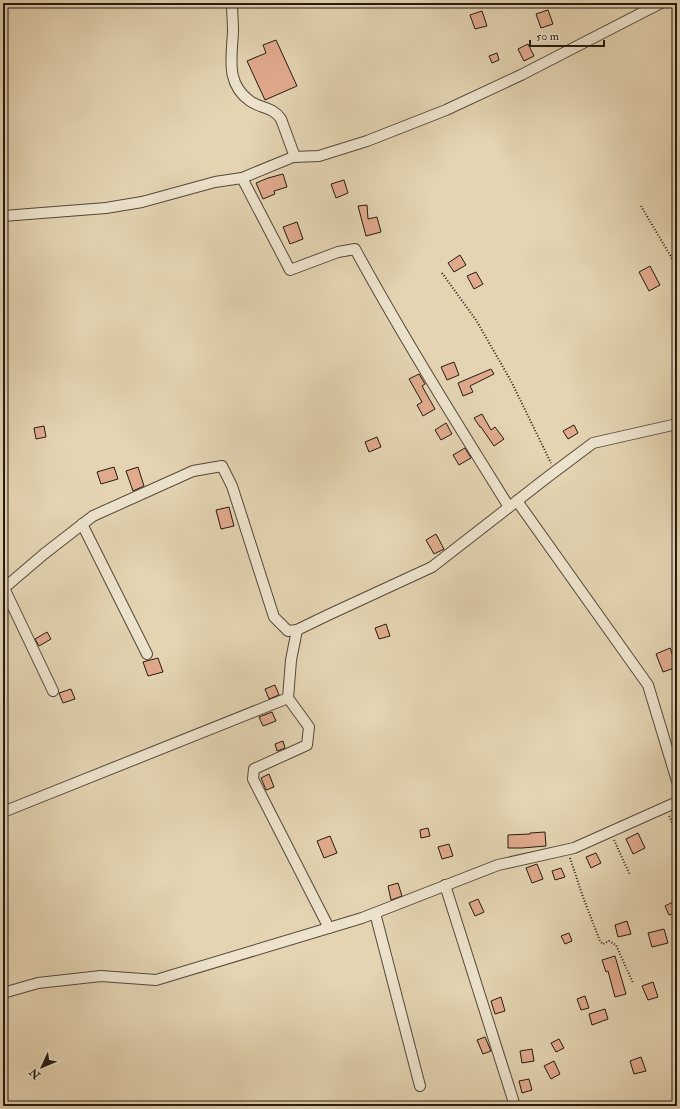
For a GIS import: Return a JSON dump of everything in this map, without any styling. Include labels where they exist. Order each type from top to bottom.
[{"type":"street","points":[[232,3],[232,73],[238,91],[251,102],[270,109],[278,114],[295,157]]},
{"type":"street","points":[[3,216],[106,208],[142,202],[215,182],[242,178],[295,157],[319,156],[367,141],[446,110],[521,75],[661,3]]},
{"type":"street","points":[[242,178],[290,270],[338,252],[355,249],[390,313],[509,507]]},
{"type":"street","points":[[53,691],[3,588],[92,516],[193,471],[222,466],[232,486],[274,616],[288,631],[297,630],[328,614],[432,567],[593,443],[677,424]]},
{"type":"street","points":[[517,501],[648,685],[677,781]]},
{"type":"street","points":[[82,524],[147,654]]},
{"type":"street","points":[[297,630],[291,660],[288,698],[309,727],[307,744],[254,769],[253,779],[329,928]]},
{"type":"street","points":[[3,812],[288,698]]},
{"type":"street","points":[[3,993],[38,983],[101,976],[156,980],[362,918],[498,864],[574,848],[677,802]]},
{"type":"street","points":[[445,885],[515,1106]]},
{"type":"street","points":[[375,913],[420,1086]]},
{"type":"path","points":[[641,206],[677,267]]},
{"type":"path","points":[[442,273],[476,320],[511,381],[554,472]]},
{"type":"path","points":[[667,807],[677,833]]},
{"type":"path","points":[[610,832],[630,875]]},
{"type":"path","points":[[567,850],[600,941],[603,944],[609,941],[616,945],[633,983]]},
{"type":"building","points":[[548,10],[553,24],[541,28],[536,14]]},
{"type":"building","points":[[482,11],[487,26],[475,29],[470,15]]},
{"type":"building","points":[[276,40],[297,86],[265,100],[247,61],[266,53],[263,45]]},
{"type":"building","points":[[528,44],[534,56],[524,61],[518,49]]},
{"type":"building","points":[[497,53],[499,60],[492,63],[489,56]]},
{"type":"building","points":[[283,174],[287,187],[274,191],[275,194],[263,199],[256,183]]},
{"type":"building","points":[[344,180],[348,193],[336,198],[331,184]]},
{"type":"building","points":[[367,205],[368,219],[377,217],[381,232],[366,236],[358,206]]},
{"type":"building","points":[[297,222],[303,239],[290,244],[283,227]]},
{"type":"building","points":[[460,255],[466,265],[454,272],[448,263]]},
{"type":"building","points":[[650,266],[660,285],[649,291],[639,272]]},
{"type":"building","points":[[476,272],[483,284],[474,289],[467,276]]},
{"type":"building","points":[[454,362],[459,375],[447,380],[441,367]]},
{"type":"building","points":[[491,369],[494,374],[470,386],[473,392],[463,396],[458,383]]},
{"type":"building","points":[[419,374],[425,384],[422,386],[435,409],[423,416],[417,405],[422,402],[409,379]]},
{"type":"building","points":[[482,414],[491,430],[495,427],[504,439],[494,446],[474,418]]},
{"type":"building","points":[[446,423],[452,434],[441,440],[435,430]]},
{"type":"building","points":[[574,425],[578,433],[568,439],[563,431]]},
{"type":"building","points":[[44,426],[46,437],[36,439],[34,428]]},
{"type":"building","points":[[377,437],[381,447],[369,452],[365,442]]},
{"type":"building","points":[[465,448],[471,458],[459,465],[453,455]]},
{"type":"building","points":[[114,467],[118,479],[101,484],[97,472]]},
{"type":"building","points":[[138,467],[144,486],[133,491],[126,471]]},
{"type":"building","points":[[229,507],[234,526],[221,529],[216,510]]},
{"type":"building","points":[[436,534],[444,549],[434,554],[426,540]]},
{"type":"building","points":[[386,624],[390,636],[379,639],[375,628]]},
{"type":"building","points":[[47,632],[51,639],[39,646],[35,639]]},
{"type":"building","points":[[670,648],[677,667],[663,672],[656,654]]},
{"type":"building","points":[[158,658],[163,672],[148,676],[143,662]]},
{"type":"building","points":[[275,685],[279,695],[269,699],[265,689]]},
{"type":"building","points":[[71,689],[75,699],[63,703],[59,693]]},
{"type":"building","points":[[272,712],[276,721],[263,726],[259,717]]},
{"type":"building","points":[[283,741],[285,748],[277,751],[275,744]]},
{"type":"building","points":[[269,774],[274,787],[266,790],[261,778]]},
{"type":"building","points":[[428,828],[430,836],[421,838],[420,830]]},
{"type":"building","points":[[545,832],[546,846],[508,848],[508,835]]},
{"type":"building","points":[[638,833],[645,848],[633,854],[626,839]]},
{"type":"building","points":[[330,836],[337,853],[324,858],[317,841]]},
{"type":"building","points":[[449,844],[453,856],[442,859],[438,847]]},
{"type":"building","points":[[596,853],[601,863],[591,868],[586,857]]},
{"type":"building","points":[[537,864],[543,879],[532,883],[526,868]]},
{"type":"building","points":[[561,868],[565,877],[555,880],[552,871]]},
{"type":"building","points":[[398,883],[402,896],[391,900],[388,886]]},
{"type":"building","points":[[478,899],[484,912],[475,916],[469,903]]},
{"type":"building","points":[[677,900],[677,912],[669,915],[665,906]]},
{"type":"building","points":[[627,921],[631,934],[618,937],[615,925]]},
{"type":"building","points":[[664,929],[668,943],[652,947],[648,933]]},
{"type":"building","points":[[569,933],[572,941],[565,944],[561,936]]},
{"type":"building","points":[[615,956],[626,994],[615,997],[608,971],[606,972],[602,960]]},
{"type":"building","points":[[653,982],[658,997],[648,1000],[642,986]]},
{"type":"building","points":[[585,996],[589,1008],[581,1010],[577,999]]},
{"type":"building","points":[[501,997],[505,1011],[495,1014],[491,1001]]},
{"type":"building","points":[[605,1009],[608,1019],[592,1025],[589,1014]]},
{"type":"building","points":[[485,1037],[491,1051],[483,1054],[477,1040]]},
{"type":"building","points":[[559,1039],[564,1048],[556,1052],[551,1043]]},
{"type":"building","points":[[532,1049],[534,1061],[522,1063],[520,1051]]},
{"type":"building","points":[[641,1057],[646,1071],[634,1074],[630,1061]]},
{"type":"building","points":[[554,1061],[560,1074],[551,1079],[544,1066]]},
{"type":"building","points":[[529,1079],[532,1090],[522,1093],[519,1081]]}]
